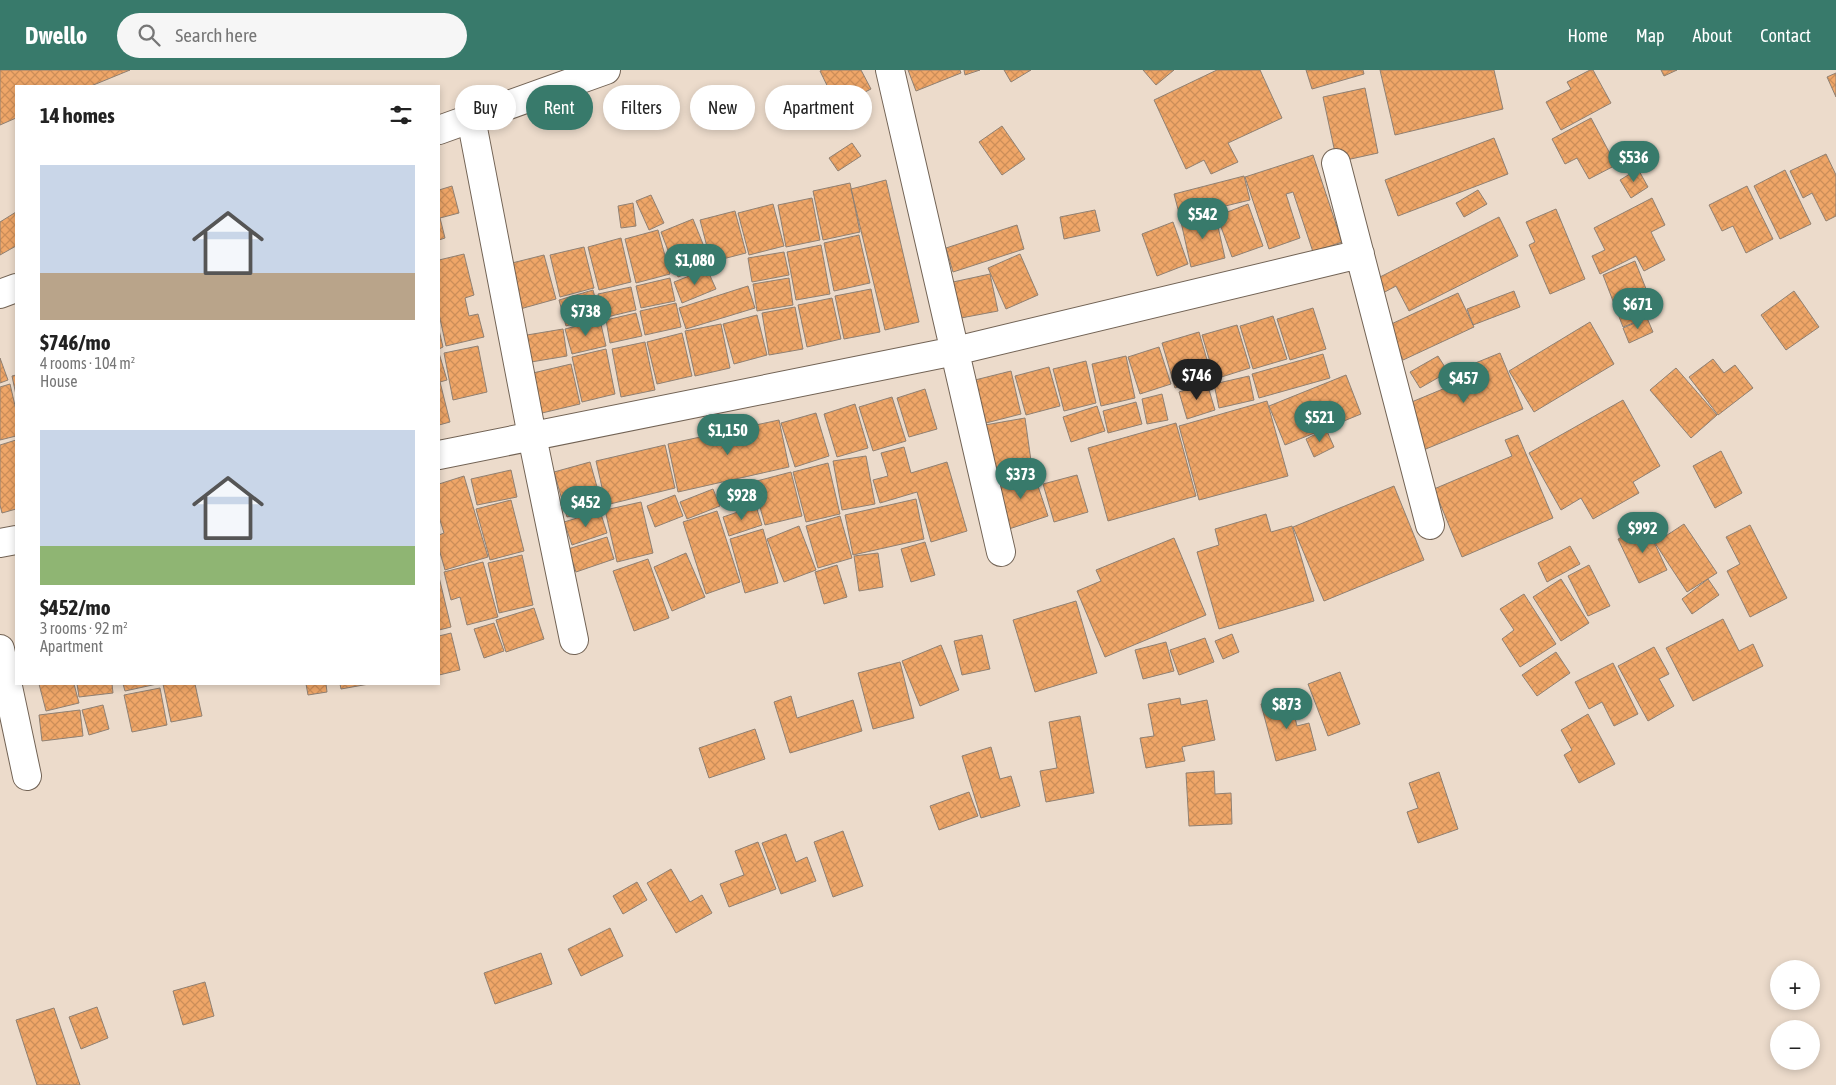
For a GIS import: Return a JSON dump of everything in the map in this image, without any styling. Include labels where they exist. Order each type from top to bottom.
[{"type":"street","points":[[516,102],[606,70]]},
{"type":"street","points":[[890,70],[1000,552]]},
{"type":"street","points":[[440,130],[455,124]]},
{"type":"street","points":[[472,130],[574,640]]},
{"type":"street","points":[[1336,163],[1430,524]]},
{"type":"street","points":[[440,455],[954,352],[1360,254]]},
{"type":"street","points":[[0,294],[15,288]]},
{"type":"street","points":[[0,543],[15,540]]},
{"type":"street","points":[[0,649],[27,776]]},
{"type":"building","points":[[0,70],[130,70],[93,85],[15,85],[15,118],[0,125]]},
{"type":"building","points":[[861,70],[869,85],[827,85],[820,71]]},
{"type":"building","points":[[908,70],[960,70],[961,73],[916,91]]},
{"type":"building","points":[[964,70],[980,70],[965,75]]},
{"type":"building","points":[[1004,70],[1031,70],[1011,82]]},
{"type":"building","points":[[1143,70],[1174,70],[1156,85]]},
{"type":"building","points":[[1217,70],[1260,70],[1282,118],[1228,143],[1238,162],[1211,174],[1204,160],[1186,169],[1154,100]]},
{"type":"building","points":[[1306,70],[1363,70],[1364,74],[1312,89]]},
{"type":"building","points":[[1380,70],[1494,70],[1503,109],[1395,135]]},
{"type":"building","points":[[1593,70],[1611,103],[1561,130],[1546,102],[1571,89],[1567,82]]},
{"type":"building","points":[[1661,70],[1677,70],[1664,76]]},
{"type":"building","points":[[1836,73],[1836,97],[1827,77]]},
{"type":"building","points":[[1365,88],[1378,153],[1337,162],[1323,97]]},
{"type":"building","points":[[1591,118],[1616,165],[1589,179],[1577,158],[1565,164],[1552,139]]},
{"type":"building","points":[[1002,126],[1025,159],[1002,175],[979,142]]},
{"type":"building","points":[[1494,138],[1508,174],[1398,216],[1385,180]]},
{"type":"building","points":[[852,143],[861,156],[838,171],[829,158]]},
{"type":"building","points":[[1826,154],[1836,175],[1836,216],[1826,221],[1812,193],[1803,198],[1790,171]]},
{"type":"building","points":[[1313,155],[1342,242],[1313,252],[1293,192],[1286,194],[1300,238],[1269,249],[1245,177]]},
{"type":"building","points":[[1638,169],[1648,187],[1631,198],[1620,180]]},
{"type":"building","points":[[1785,170],[1811,224],[1780,239],[1754,186]]},
{"type":"building","points":[[1244,176],[1250,200],[1180,217],[1174,194]]},
{"type":"building","points":[[886,180],[919,322],[885,330],[851,189]]},
{"type":"building","points":[[850,183],[860,232],[823,240],[813,191]]},
{"type":"building","points":[[452,186],[459,213],[440,218],[440,190]]},
{"type":"building","points":[[1747,186],[1773,239],[1746,253],[1733,226],[1722,231],[1709,205]]},
{"type":"building","points":[[1478,190],[1487,204],[1464,217],[1456,203]]},
{"type":"building","points":[[651,195],[664,223],[649,230],[636,201]]},
{"type":"building","points":[[812,198],[820,240],[786,247],[778,205]]},
{"type":"building","points":[[1652,198],[1665,225],[1651,232],[1665,260],[1644,271],[1636,256],[1600,274],[1592,256],[1605,250],[1594,228]]},
{"type":"building","points":[[633,203],[636,226],[621,228],[618,206]]},
{"type":"building","points":[[773,204],[784,246],[749,255],[738,213]]},
{"type":"building","points":[[1248,204],[1263,246],[1232,257],[1217,216]]},
{"type":"building","points":[[1556,209],[1585,279],[1550,294],[1529,245],[1535,242],[1526,222]]},
{"type":"building","points":[[1095,210],[1100,231],[1064,239],[1060,217]]},
{"type":"building","points":[[735,211],[746,253],[711,262],[700,220]]},
{"type":"building","points":[[15,213],[15,247],[0,255],[0,222]]},
{"type":"building","points":[[1215,213],[1225,258],[1191,267],[1181,222]]},
{"type":"building","points":[[1499,217],[1518,256],[1409,311],[1396,286],[1381,294],[1374,280]]},
{"type":"building","points":[[440,218],[445,238],[440,240]]},
{"type":"building","points":[[693,219],[711,264],[678,277],[661,232]]},
{"type":"building","points":[[1173,222],[1188,264],[1157,276],[1142,234]]},
{"type":"building","points":[[1017,225],[1024,249],[953,272],[946,248]]},
{"type":"building","points":[[658,230],[670,274],[636,283],[625,239]]},
{"type":"building","points":[[859,235],[870,283],[834,291],[824,243]]},
{"type":"building","points":[[621,238],[631,282],[599,290],[588,247]]},
{"type":"building","points":[[821,245],[830,294],[796,300],[787,252]]},
{"type":"building","points":[[584,247],[594,288],[560,297],[550,255]]},
{"type":"building","points":[[784,252],[789,275],[752,282],[748,258]]},
{"type":"building","points":[[464,254],[474,295],[465,298],[469,316],[478,314],[484,337],[446,346],[440,319],[440,260]]},
{"type":"building","points":[[1020,254],[1038,295],[1006,309],[988,268]]},
{"type":"building","points":[[544,255],[556,299],[520,309],[508,264]]},
{"type":"building","points":[[1635,261],[1656,314],[1623,327],[1603,275]]},
{"type":"building","points":[[707,269],[716,289],[682,303],[674,282]]},
{"type":"building","points":[[990,274],[998,311],[961,318],[953,282]]},
{"type":"building","points":[[670,278],[675,301],[641,308],[636,286]]},
{"type":"building","points":[[789,278],[793,305],[757,311],[753,284]]},
{"type":"building","points":[[748,286],[755,308],[686,329],[679,308]]},
{"type":"building","points":[[631,287],[636,310],[603,318],[598,294]]},
{"type":"building","points":[[871,289],[880,332],[844,339],[835,296]]},
{"type":"building","points":[[593,290],[600,316],[566,326],[559,300]]},
{"type":"building","points":[[1514,291],[1520,307],[1473,325],[1467,309]]},
{"type":"building","points":[[1794,291],[1819,327],[1786,350],[1761,315]]},
{"type":"building","points":[[1458,293],[1474,327],[1403,360],[1387,326]]},
{"type":"building","points":[[832,298],[841,339],[807,347],[798,305]]},
{"type":"building","points":[[676,303],[681,327],[645,335],[640,311]]},
{"type":"building","points":[[795,307],[803,349],[769,355],[762,313]]},
{"type":"building","points":[[1313,308],[1326,349],[1290,360],[1277,319]]},
{"type":"building","points":[[636,313],[642,336],[610,343],[606,320]]},
{"type":"building","points":[[757,315],[767,355],[734,364],[723,324]]},
{"type":"building","points":[[1273,316],[1287,359],[1253,369],[1240,326]]},
{"type":"building","points":[[1647,318],[1653,332],[1629,343],[1623,328]]},
{"type":"building","points":[[600,320],[606,346],[572,354],[565,329]]},
{"type":"building","points":[[1590,322],[1614,364],[1534,412],[1509,371]]},
{"type":"building","points":[[721,324],[730,368],[695,376],[685,331]]},
{"type":"building","points":[[1237,325],[1250,368],[1215,379],[1202,335]]},
{"type":"building","points":[[563,329],[567,356],[531,362],[527,335]]},
{"type":"building","points":[[1199,332],[1212,377],[1175,388],[1162,343]]},
{"type":"building","points":[[682,333],[692,376],[657,384],[647,342]]},
{"type":"building","points":[[440,334],[443,347],[440,348]]},
{"type":"building","points":[[645,342],[655,390],[621,397],[612,349]]},
{"type":"building","points":[[478,346],[487,392],[453,400],[444,353]]},
{"type":"building","points":[[1159,347],[1171,384],[1140,394],[1128,357]]},
{"type":"building","points":[[606,349],[615,394],[582,402],[572,357]]},
{"type":"building","points":[[1500,353],[1523,409],[1421,451],[1402,406],[1467,379],[1463,368]]},
{"type":"building","points":[[1323,354],[1330,378],[1259,398],[1252,374]]},
{"type":"building","points":[[440,356],[447,380],[440,382]]},
{"type":"building","points":[[1126,356],[1135,398],[1101,406],[1092,364]]},
{"type":"building","points":[[1438,356],[1448,372],[1420,388],[1410,372]]},
{"type":"building","points":[[0,358],[8,380],[0,383]]},
{"type":"building","points":[[1713,359],[1724,373],[1735,365],[1753,388],[1718,415],[1689,377]]},
{"type":"building","points":[[1086,361],[1096,403],[1064,411],[1053,369]]},
{"type":"building","points":[[571,364],[580,404],[542,413],[533,373]]},
{"type":"building","points":[[1049,367],[1060,406],[1026,415],[1015,376]]},
{"type":"building","points":[[1676,368],[1717,415],[1691,438],[1650,390]]},
{"type":"building","points":[[1011,371],[1021,414],[986,423],[975,380]]},
{"type":"building","points":[[15,375],[15,390],[12,376]]},
{"type":"building","points":[[1346,375],[1361,414],[1285,445],[1269,406]]},
{"type":"building","points":[[1249,376],[1254,400],[1219,408],[1214,384]]},
{"type":"building","points":[[440,382],[450,422],[440,425]]},
{"type":"building","points":[[1207,383],[1215,410],[1187,419],[1179,392]]},
{"type":"building","points":[[10,384],[15,406],[15,436],[0,440],[0,387]]},
{"type":"building","points":[[925,389],[937,429],[909,437],[897,398]]},
{"type":"building","points":[[1162,394],[1168,420],[1147,424],[1142,399]]},
{"type":"building","points":[[892,397],[906,441],[873,451],[859,407]]},
{"type":"building","points":[[1623,400],[1660,466],[1633,482],[1639,493],[1593,519],[1581,498],[1561,510],[1529,453]]},
{"type":"building","points":[[1267,401],[1288,476],[1199,500],[1179,426]]},
{"type":"building","points":[[1136,402],[1142,424],[1108,433],[1103,411]]},
{"type":"building","points":[[855,404],[868,448],[837,457],[824,414]]},
{"type":"building","points":[[1097,406],[1105,431],[1071,442],[1063,417]]},
{"type":"building","points":[[816,413],[829,456],[795,467],[781,423]]},
{"type":"building","points":[[1025,418],[1032,468],[993,475],[985,425]]},
{"type":"building","points":[[779,420],[789,467],[678,492],[668,444]]},
{"type":"building","points":[[1176,423],[1196,496],[1108,521],[1088,448]]},
{"type":"building","points":[[1326,429],[1334,447],[1314,457],[1306,439]]},
{"type":"building","points":[[1518,435],[1553,518],[1462,557],[1434,489],[1512,456],[1505,440]]},
{"type":"building","points":[[15,440],[15,509],[2,513],[0,505],[0,445]]},
{"type":"building","points":[[665,445],[675,488],[606,505],[596,461]]},
{"type":"building","points":[[904,447],[911,473],[947,462],[967,531],[931,542],[917,492],[880,503],[873,480],[888,476],[881,453]]},
{"type":"building","points":[[1721,451],[1742,493],[1715,508],[1693,466]]},
{"type":"building","points":[[866,456],[875,504],[842,510],[833,461]]},
{"type":"building","points":[[590,462],[603,508],[567,517],[554,472]]},
{"type":"building","points":[[828,463],[840,514],[806,522],[793,472]]},
{"type":"building","points":[[511,470],[517,497],[477,505],[471,479]]},
{"type":"building","points":[[1033,471],[1048,516],[1009,529],[994,485]]},
{"type":"building","points":[[791,472],[802,516],[765,525],[753,482]]},
{"type":"building","points":[[1077,475],[1088,512],[1054,522],[1043,484]]},
{"type":"building","points":[[464,476],[488,557],[445,570],[440,552],[440,535],[444,533],[440,520],[440,484]]},
{"type":"building","points":[[1394,486],[1424,560],[1324,601],[1293,527]]},
{"type":"building","points":[[713,489],[720,506],[687,519],[680,502]]},
{"type":"building","points":[[675,495],[683,516],[655,527],[647,506]]},
{"type":"building","points":[[916,499],[924,539],[853,555],[845,515]]},
{"type":"building","points":[[511,500],[524,551],[490,560],[476,509]]},
{"type":"building","points":[[641,502],[653,553],[617,562],[605,510]]},
{"type":"building","points":[[756,506],[762,525],[729,536],[723,517]]},
{"type":"building","points":[[600,511],[607,533],[572,545],[564,522]]},
{"type":"building","points":[[717,511],[740,582],[706,594],[683,522]]},
{"type":"building","points":[[1266,514],[1271,532],[1292,526],[1314,601],[1219,629],[1197,552],[1219,545],[1215,529]]},
{"type":"building","points":[[840,516],[852,558],[818,568],[806,526]]},
{"type":"building","points":[[1684,524],[1717,573],[1687,592],[1655,543]]},
{"type":"building","points":[[1646,525],[1667,570],[1639,583],[1618,539]]},
{"type":"building","points":[[1750,525],[1787,598],[1750,617],[1727,571],[1740,564],[1726,537]]},
{"type":"building","points":[[799,526],[816,570],[784,582],[767,539]]},
{"type":"building","points":[[763,529],[778,583],[745,593],[730,539]]},
{"type":"building","points":[[607,537],[614,559],[576,572],[568,549]]},
{"type":"building","points":[[1174,538],[1206,615],[1105,657],[1077,591],[1101,581],[1096,570]]},
{"type":"building","points":[[925,542],[935,575],[911,582],[901,549]]},
{"type":"building","points":[[1570,546],[1580,564],[1547,582],[1538,563]]},
{"type":"building","points":[[686,553],[705,597],[672,611],[654,567]]},
{"type":"building","points":[[878,553],[883,587],[859,591],[854,556]]},
{"type":"building","points":[[522,555],[533,605],[499,613],[488,563]]},
{"type":"building","points":[[648,559],[669,618],[634,631],[613,571]]},
{"type":"building","points":[[483,562],[498,617],[467,625],[460,597],[451,600],[444,572]]},
{"type":"building","points":[[837,565],[847,597],[824,604],[815,572]]},
{"type":"building","points":[[1589,565],[1610,606],[1588,616],[1568,576]]},
{"type":"building","points":[[1561,579],[1589,623],[1561,641],[1533,597]]},
{"type":"building","points":[[1708,579],[1719,595],[1692,614],[1682,599]]},
{"type":"building","points":[[440,581],[451,627],[440,630]]},
{"type":"building","points":[[1524,594],[1556,644],[1520,667],[1502,639],[1514,630],[1500,609]]},
{"type":"building","points":[[1076,601],[1097,673],[1035,692],[1013,620]]},
{"type":"building","points":[[534,608],[544,639],[506,652],[496,620]]},
{"type":"building","points":[[1723,619],[1739,651],[1753,644],[1763,666],[1693,701],[1666,648]]},
{"type":"building","points":[[494,623],[504,651],[484,658],[474,629]]},
{"type":"building","points":[[451,633],[460,670],[440,675],[440,636]]},
{"type":"building","points":[[1232,634],[1239,652],[1223,659],[1215,641]]},
{"type":"building","points":[[982,635],[990,669],[962,675],[954,641]]},
{"type":"building","points":[[1205,638],[1214,662],[1179,675],[1170,650]]},
{"type":"building","points":[[1166,642],[1174,671],[1143,679],[1135,650]]},
{"type":"building","points":[[941,645],[959,690],[920,706],[902,661]]},
{"type":"building","points":[[1654,647],[1669,674],[1659,679],[1674,706],[1648,721],[1618,666]]},
{"type":"building","points":[[1556,652],[1570,673],[1537,696],[1522,675]]},
{"type":"building","points":[[900,662],[914,718],[873,729],[858,673]]},
{"type":"building","points":[[1613,663],[1638,714],[1614,726],[1602,702],[1589,709],[1575,682]]},
{"type":"building","points":[[1340,672],[1360,724],[1328,736],[1308,684]]},
{"type":"building","points":[[39,685],[74,685],[79,703],[46,711]]},
{"type":"building","points":[[77,685],[112,685],[113,693],[79,697]]},
{"type":"building","points":[[123,685],[152,685],[125,691]]},
{"type":"building","points":[[163,685],[195,685],[202,716],[171,722]]},
{"type":"building","points":[[306,685],[326,685],[327,692],[308,695]]},
{"type":"building","points":[[340,685],[363,685],[341,689]]},
{"type":"building","points":[[160,688],[167,725],[132,732],[124,695]]},
{"type":"building","points":[[791,696],[797,718],[853,700],[862,731],[790,753],[774,702]]},
{"type":"building","points":[[1290,697],[1297,726],[1309,723],[1316,750],[1276,761],[1261,704]]},
{"type":"building","points":[[1180,698],[1181,705],[1207,700],[1215,740],[1182,747],[1185,761],[1146,768],[1140,738],[1154,736],[1148,704]]},
{"type":"building","points":[[103,705],[109,729],[89,735],[82,710]]},
{"type":"building","points":[[80,710],[83,736],[42,741],[39,715]]},
{"type":"building","points":[[1588,714],[1615,764],[1579,783],[1564,755],[1572,750],[1561,730]]},
{"type":"building","points":[[1080,716],[1094,793],[1046,802],[1040,771],[1057,768],[1049,722]]},
{"type":"building","points":[[755,729],[765,759],[709,778],[699,748]]},
{"type":"building","points":[[991,747],[1000,779],[1011,776],[1020,806],[981,818],[962,756]]},
{"type":"building","points":[[1214,771],[1215,794],[1231,793],[1232,824],[1189,826],[1186,773]]},
{"type":"building","points":[[1439,772],[1458,829],[1418,843],[1407,812],[1418,808],[1409,783]]},
{"type":"building","points":[[969,792],[978,816],[939,830],[930,806]]},
{"type":"building","points":[[843,831],[863,886],[833,897],[814,842]]},
{"type":"building","points":[[786,834],[796,862],[807,857],[816,881],[781,894],[762,843]]},
{"type":"building","points":[[758,842],[776,889],[729,907],[720,884],[744,875],[735,851]]},
{"type":"building","points":[[671,869],[690,902],[702,895],[712,913],[676,933],[647,883]]},
{"type":"building","points":[[637,882],[647,900],[623,914],[613,896]]},
{"type":"building","points":[[610,928],[623,956],[581,976],[568,949]]},
{"type":"building","points":[[541,953],[552,984],[495,1004],[484,973]]},
{"type":"building","points":[[205,982],[214,1016],[183,1025],[173,991]]},
{"type":"building","points":[[97,1007],[108,1038],[81,1049],[69,1017]]},
{"type":"building","points":[[54,1008],[80,1085],[37,1085],[16,1020]]}]
